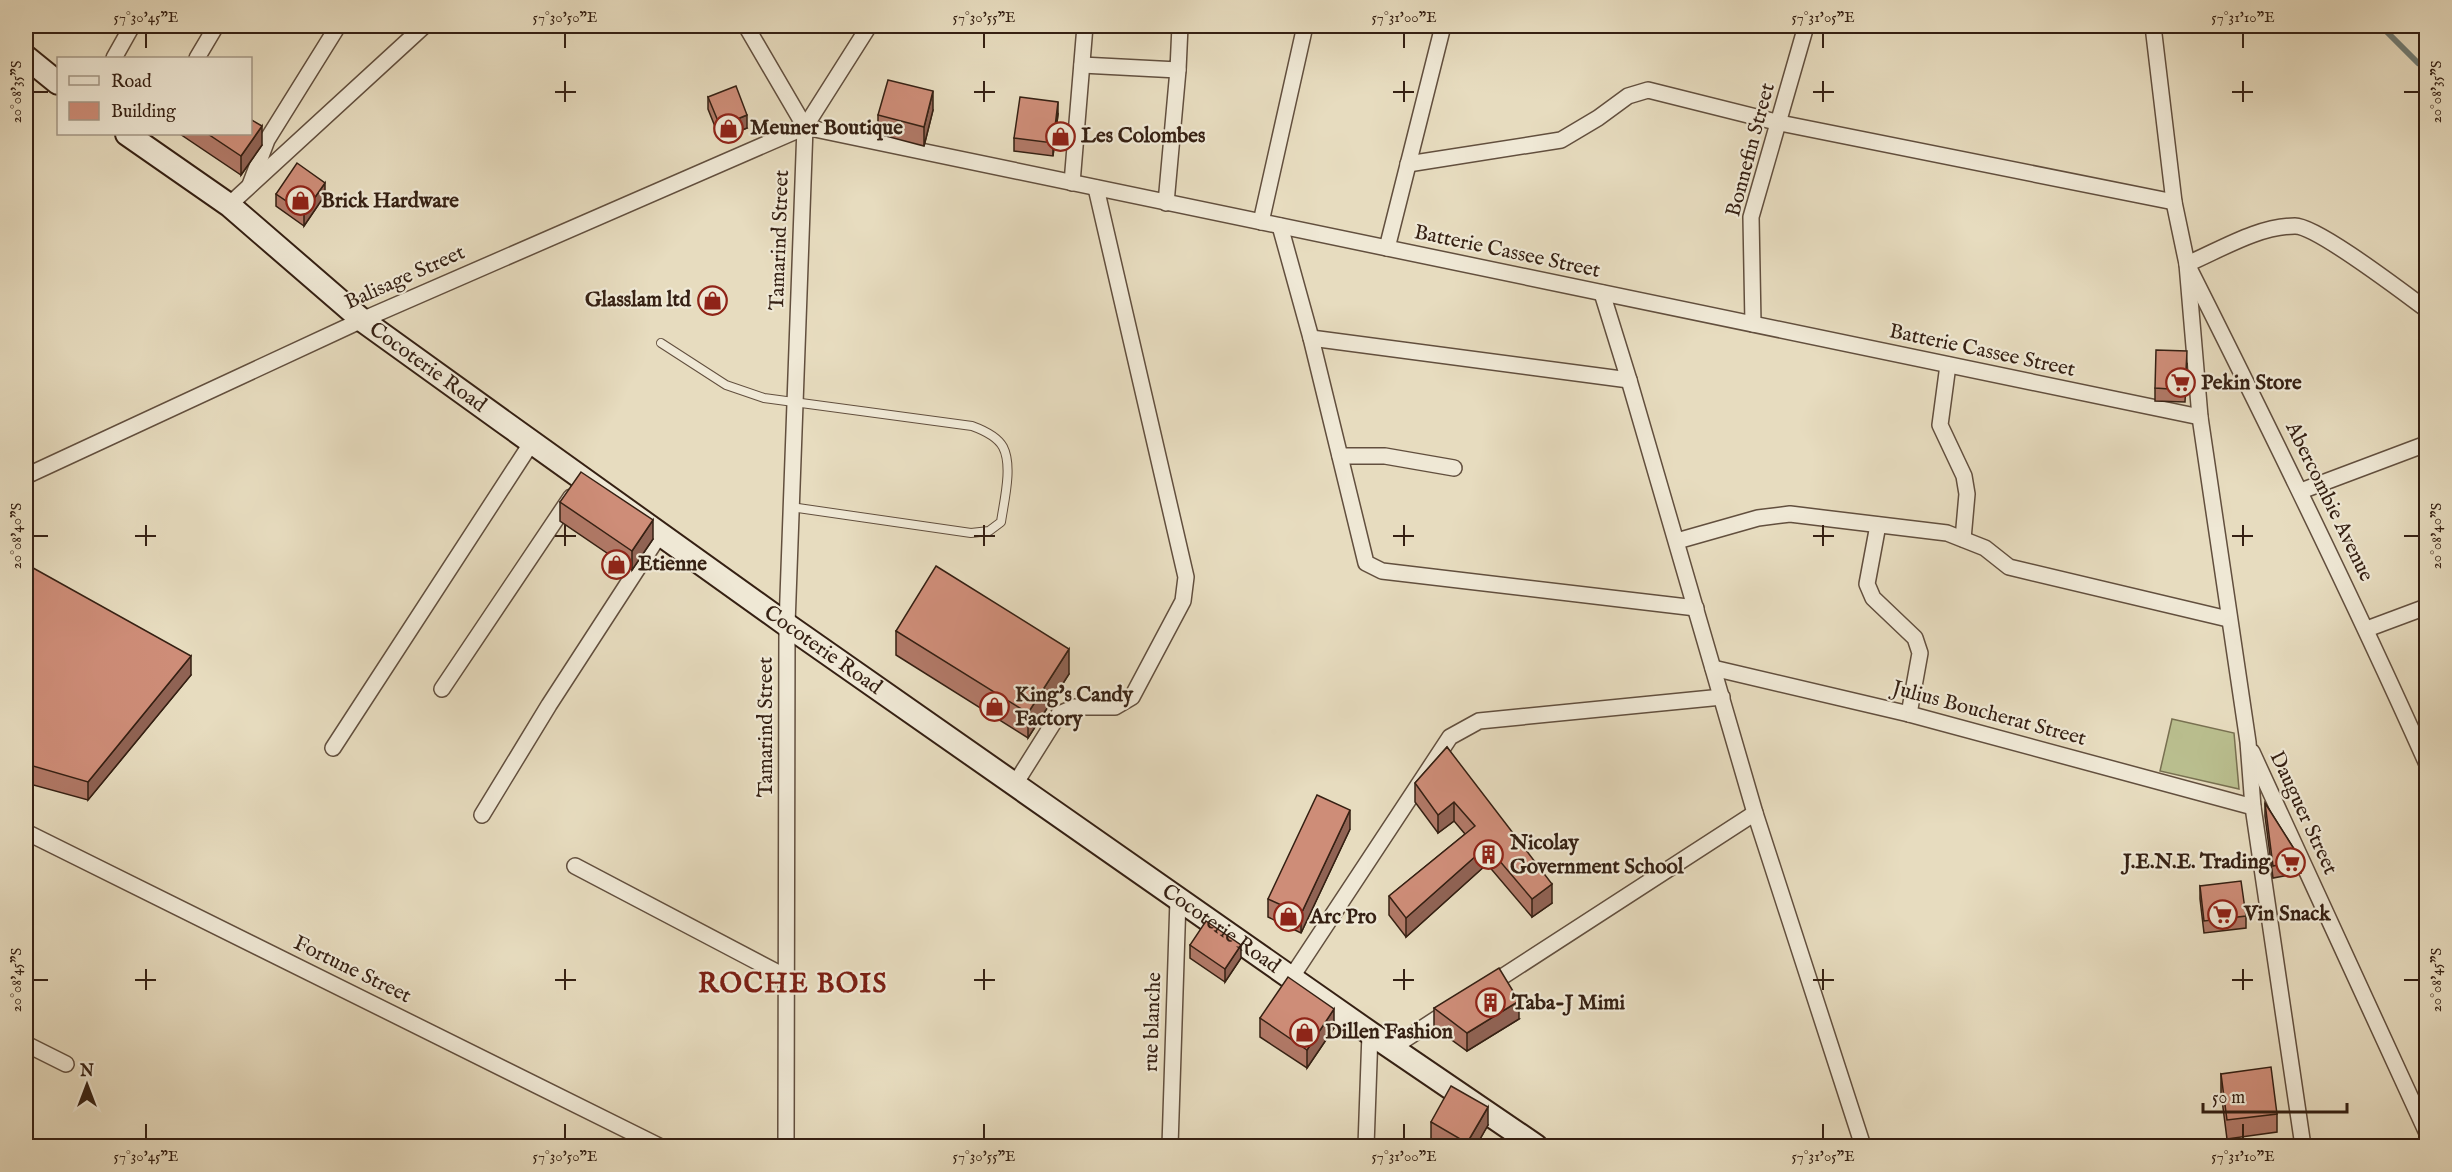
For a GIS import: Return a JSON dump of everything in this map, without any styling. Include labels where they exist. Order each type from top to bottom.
[{"type":"street","points":[[115,57],[132,26]]},
{"type":"street","points":[[198,57],[216,26]]},
{"type":"street","points":[[249,187],[267,140],[338,26]]},
{"type":"street","points":[[229,205],[424,26]]},
{"type":"street","points":[[746,26],[805,127],[869,26]]},
{"type":"street","points":[[1072,183],[1084,26]]},
{"type":"street","points":[[1166,202],[1180,26]]},
{"type":"street","points":[[1261,222],[1305,26]]},
{"type":"street","points":[[1387,248],[1443,26]]},
{"type":"street","name":"Bonnefin Street","points":[[1753,324],[1751,217],[1780,123],[1806,26]]},
{"type":"street","points":[[2153,26],[2174,202],[2187,264],[2200,417],[2248,742],[2253,807],[2303,1146]]},
{"type":"street","points":[[26,57],[57,82]]},
{"type":"street","points":[[1082,65],[1178,70]]},
{"type":"street","points":[[1408,164],[1561,140],[1598,118],[1628,96],[1648,90],[1780,123],[2174,202]]},
{"type":"street","name":"Batterie Cassee Street","points":[[805,127],[2200,417]]},
{"type":"street","name":"Balisage Street","points":[[26,476],[362,320],[805,127]]},
{"type":"street","name":"Tamarind Street","points":[[786,1146],[787,625],[805,127]]},
{"type":"street","name":"Cocoterie Road","points":[[131,135],[150,140],[362,320],[787,625],[1370,1033],[1536,1146]]},
{"type":"street","points":[[1015,784],[1059,714],[1075,707],[1115,707],[1132,698],[1183,601],[1186,577],[1096,188]]},
{"type":"street","points":[[1280,226],[1311,338],[1366,563],[1373,568],[1696,608]]},
{"type":"street","points":[[2187,264],[2267,229],[2297,226],[2321,235],[2427,309]]},
{"type":"street","name":"Abercombie Avenue","points":[[2187,264],[2301,491],[2427,762]]},
{"type":"street","points":[[1602,293],[1677,541],[1755,813],[1863,1146]]},
{"type":"street","points":[[1311,338],[1629,380]]},
{"type":"street","points":[[1948,365],[1940,425],[1964,476],[1967,494],[1963,539]]},
{"type":"street","points":[[333,748],[532,442]]},
{"type":"street","points":[[2301,491],[2427,444]]},
{"type":"street","points":[[1340,456],[1385,456],[1454,468]]},
{"type":"street","points":[[442,689],[583,479]]},
{"type":"street","points":[[1677,541],[1758,518],[1790,514],[1947,533],[1985,548],[2009,567],[2228,618]]},
{"type":"street","points":[[1878,525],[1868,584],[1874,598],[1915,638],[1920,653],[1909,714]]},
{"type":"street","points":[[482,815],[549,705],[660,534]]},
{"type":"street","points":[[2367,629],[2427,607]]},
{"type":"street","name":"Julius Boucherat Street","points":[[1713,668],[1909,714],[2253,807]]},
{"type":"street","points":[[1291,978],[1449,737],[1479,721],[1722,697]]},
{"type":"street","name":"Dauguer Street","points":[[2248,742],[2427,1131]]},
{"type":"street","points":[[1392,1048],[1755,813]]},
{"type":"street","name":"Fortune Street","points":[[26,832],[659,1146]]},
{"type":"street","points":[[575,866],[786,977]]},
{"type":"street","name":"rue blanche","points":[[1170,1146],[1178,899]]},
{"type":"street","points":[[1366,1146],[1370,1033]]},
{"type":"street","points":[[26,1044],[66,1064]]},
{"type":"lane","points":[[661,343],[726,385],[764,398],[972,426],[987,432],[1003,447],[1008,477],[1001,522],[989,531],[971,533],[791,507]]},
{"type":"green space","points":[[2172,719],[2234,733],[2239,789],[2160,771]]},
{"type":"building","points":[[888,80],[933,91],[924,127],[878,115]]},
{"type":"building","points":[[736,86],[747,115],[720,126],[708,97]]},
{"type":"building","points":[[1020,97],[1058,102],[1053,143],[1014,138]]},
{"type":"building","points":[[252,120],[262,126],[241,156],[210,135],[252,135]]},
{"type":"building","points":[[297,163],[325,183],[304,213],[276,194]]},
{"type":"building","points":[[2156,350],[2187,351],[2185,390],[2155,388]]},
{"type":"building","points":[[581,472],[653,520],[632,551],[560,502]]},
{"type":"building","points":[[26,564],[191,656],[88,782],[26,764]]},
{"type":"building","points":[[936,566],[1069,649],[1028,713],[896,631]]},
{"type":"building","points":[[1447,747],[1552,884],[1532,899],[1487,846],[1406,918],[1389,896],[1475,826],[1454,802],[1438,815],[1415,783]]},
{"type":"building","points":[[1317,795],[1350,810],[1301,914],[1268,899]]},
{"type":"building","points":[[2265,803],[2301,860],[2273,866]]},
{"type":"building","name":"Vin Snack","points":[[2241,881],[2246,916],[2204,921],[2200,886]]},
{"type":"building","points":[[1206,921],[1241,945],[1225,969],[1190,945]]},
{"type":"building","points":[[1499,968],[1519,1001],[1467,1033],[1434,1008]]},
{"type":"building","points":[[1288,977],[1334,1009],[1307,1050],[1260,1018]]},
{"type":"building","points":[[2271,1067],[2277,1114],[2227,1120],[2221,1074]]},
{"type":"building","points":[[1451,1086],[1488,1107],[1467,1143],[1431,1122]]},
{"type":"waterway","points":[[2381,26],[2418,63],[2426,68]]},
{"type":"place","name":"Meuner Boutique","points":[[729,128]]},
{"type":"place","name":"Les Colombes","points":[[1060,136]]},
{"type":"place","name":"Brick Hardware","points":[[300,201]]},
{"type":"place","name":"Glasslam ltd","points":[[712,300]]},
{"type":"place","name":"Pekin Store","points":[[2180,383]]},
{"type":"place","name":"Etienne","points":[[617,564]]},
{"type":"place","name":"King's Candy Factory","points":[[994,707]]},
{"type":"place","name":"Nicolay Government School","points":[[1489,855]]},
{"type":"place","name":"J.E.N.E. Trading","points":[[2291,862]]},
{"type":"place","name":"Vin Snack","points":[[2223,914]]},
{"type":"place","name":"Arc Pro","points":[[1289,917]]},
{"type":"place","name":"Taba-J Mimi","points":[[1491,1003]]},
{"type":"place","name":"Dillen Fashion","points":[[1304,1032]]},
{"type":"district","name":"ROCHE BOIS","points":[[793,985]]}]
